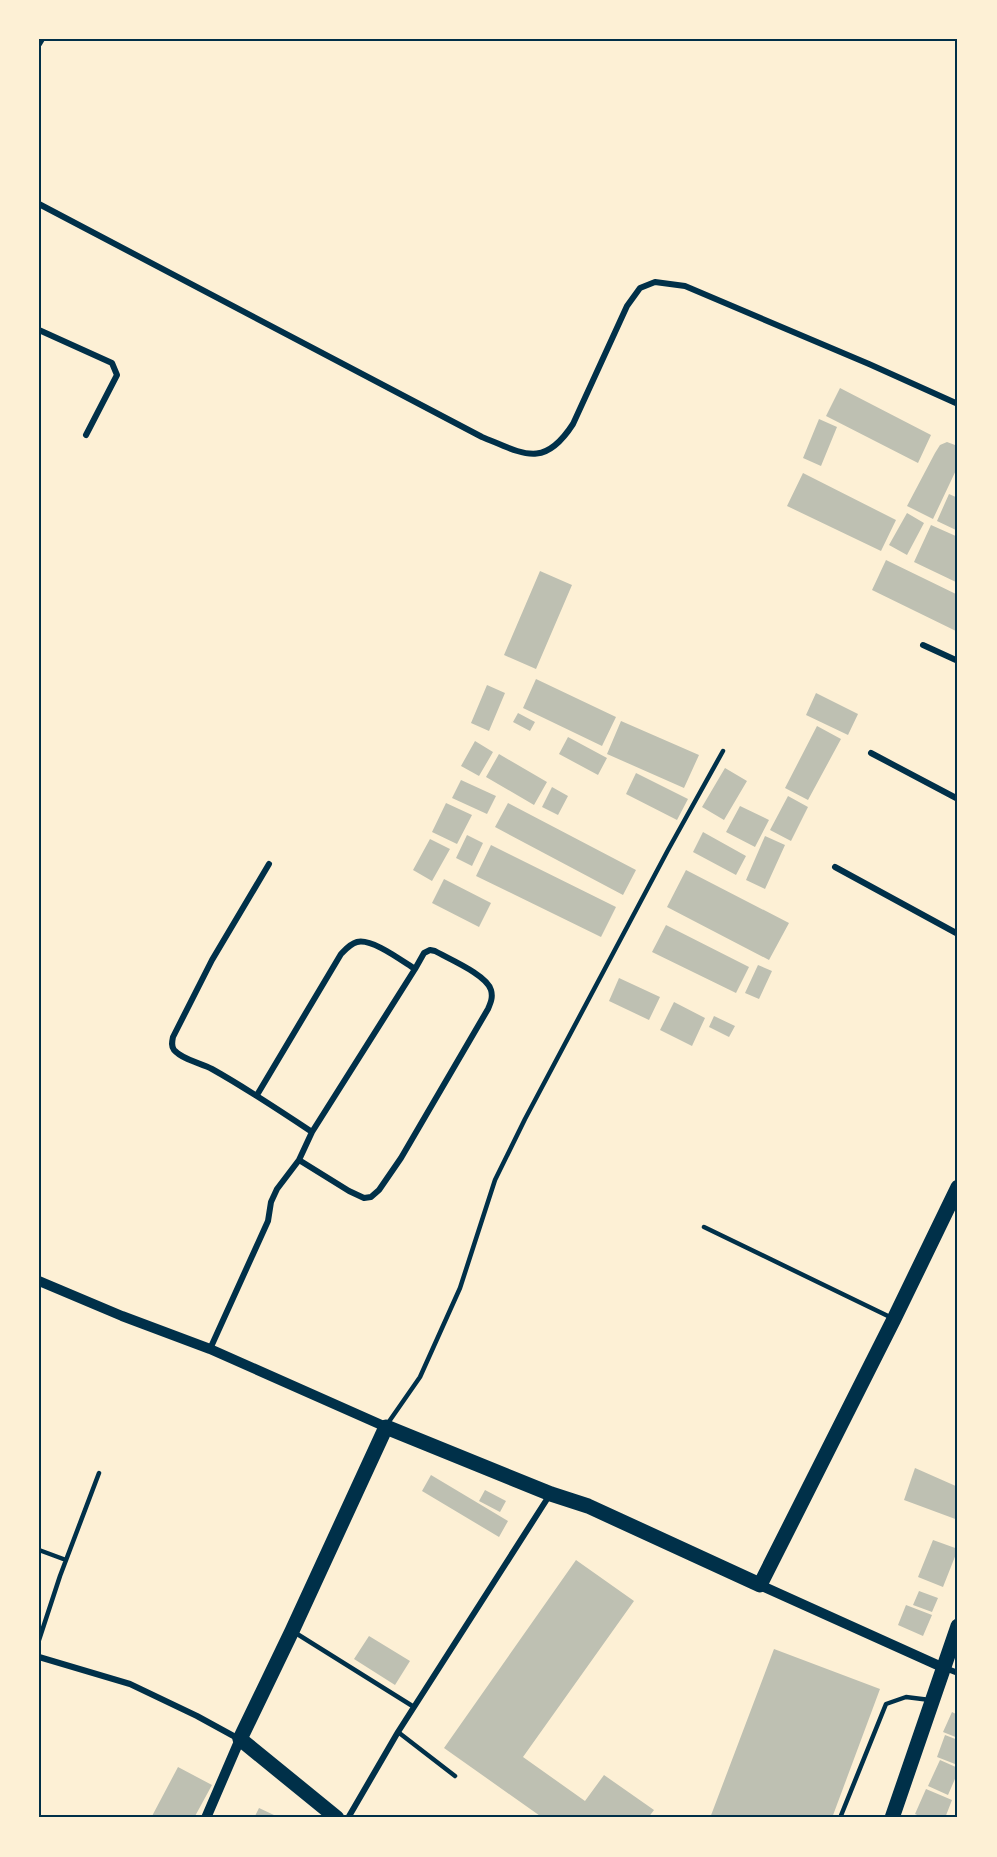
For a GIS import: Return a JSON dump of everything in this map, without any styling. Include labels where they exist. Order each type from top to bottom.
[{"type":"main road","points":[[337,1818],[240,1739],[386,1427],[551,1494],[588,1506],[760,1585],[958,1187]]},
{"type":"main road","points":[[892,1818],[932,1701],[951,1671],[958,1626]]},
{"type":"street","points":[[39,44],[42,39]]},
{"type":"street","points":[[39,204],[472,431],[521,453],[547,452],[564,438],[573,424],[627,306],[640,288],[655,282],[685,286],[958,404]]},
{"type":"street","points":[[39,330],[112,363],[117,375],[86,435]]},
{"type":"street","points":[[923,645],[958,661]]},
{"type":"street","points":[[871,753],[958,799]]},
{"type":"street","points":[[269,864],[212,960],[172,1037],[172,1045],[179,1054],[257,1095],[312,1132]]},
{"type":"street","points":[[835,867],[958,934]]},
{"type":"street","points":[[257,1095],[349,946],[355,942],[372,944],[415,969]]},
{"type":"street","points":[[210,1349],[268,1221],[271,1202],[277,1190],[299,1160],[312,1132],[424,953],[430,950],[435,951],[484,979],[490,987],[492,998],[488,1009],[401,1158],[379,1190],[371,1197],[364,1198],[299,1160]]},
{"type":"street","points":[[39,1281],[122,1316],[210,1349],[386,1427]]},
{"type":"street","points":[[348,1818],[398,1732],[551,1494]]},
{"type":"street","points":[[760,1585],[951,1671]]},
{"type":"street","points":[[39,1657],[130,1684],[240,1739],[206,1818]]},
{"type":"lane","points":[[386,1427],[420,1377],[460,1288],[495,1180],[525,1119],[723,750]]},
{"type":"lane","points":[[704,1227],[894,1319]]},
{"type":"lane","points":[[39,1640],[99,1473]]},
{"type":"lane","points":[[39,1550],[66,1560]]},
{"type":"lane","points":[[292,1631],[414,1707]]},
{"type":"lane","points":[[840,1818],[886,1704],[906,1697],[932,1701]]},
{"type":"lane","points":[[398,1732],[455,1776]]},
{"type":"building","points":[[840,388],[931,435],[918,463],[826,416]]},
{"type":"building","points":[[819,419],[837,427],[821,466],[803,458]]},
{"type":"building","points":[[947,442],[958,449],[958,466],[933,519],[907,506],[940,445]]},
{"type":"building","points":[[803,473],[896,520],[881,551],[787,506]]},
{"type":"building","points":[[949,494],[958,498],[958,531],[937,521]]},
{"type":"building","points":[[907,513],[924,523],[907,555],[889,545]]},
{"type":"building","points":[[931,525],[958,537],[958,583],[914,562]]},
{"type":"building","points":[[886,560],[958,595],[958,632],[872,590]]},
{"type":"building","points":[[540,571],[572,585],[536,669],[504,655]]},
{"type":"building","points":[[536,679],[616,717],[602,746],[523,708]]},
{"type":"building","points":[[487,685],[505,693],[489,731],[471,723]]},
{"type":"building","points":[[816,693],[858,714],[848,735],[806,715]]},
{"type":"building","points":[[518,713],[535,722],[530,731],[513,722]]},
{"type":"building","points":[[621,721],[699,755],[684,788],[607,754]]},
{"type":"building","points":[[817,726],[841,739],[808,800],[785,788]]},
{"type":"building","points":[[568,737],[607,758],[598,775],[559,754]]},
{"type":"building","points":[[475,741],[493,752],[479,776],[461,766]]},
{"type":"building","points":[[499,754],[547,782],[534,805],[486,777]]},
{"type":"building","points":[[725,768],[747,781],[724,820],[702,807]]},
{"type":"building","points":[[636,773],[688,799],[677,820],[626,794]]},
{"type":"building","points":[[461,780],[496,796],[487,814],[452,798]]},
{"type":"building","points":[[552,787],[568,796],[558,815],[542,807]]},
{"type":"building","points":[[788,796],[808,807],[791,841],[770,830]]},
{"type":"building","points":[[446,803],[472,815],[457,844],[432,832]]},
{"type":"building","points":[[508,803],[636,870],[623,895],[495,827]]},
{"type":"building","points":[[740,806],[769,820],[755,847],[726,832]]},
{"type":"building","points":[[703,832],[746,856],[736,875],[693,852]]},
{"type":"building","points":[[467,835],[483,843],[472,866],[456,858]]},
{"type":"building","points":[[765,836],[785,845],[765,889],[746,880]]},
{"type":"building","points":[[430,839],[450,849],[432,881],[413,870]]},
{"type":"building","points":[[491,845],[616,907],[601,937],[476,876]]},
{"type":"building","points":[[686,870],[789,923],[769,960],[667,907]]},
{"type":"building","points":[[444,879],[491,903],[479,927],[432,903]]},
{"type":"building","points":[[666,925],[749,967],[736,993],[652,952]]},
{"type":"building","points":[[758,965],[772,971],[759,999],[745,993]]},
{"type":"building","points":[[619,978],[660,997],[649,1020],[609,1001]]},
{"type":"building","points":[[674,1002],[705,1018],[692,1046],[660,1030]]},
{"type":"building","points":[[714,1016],[735,1026],[729,1037],[709,1027]]},
{"type":"building","points":[[915,1468],[958,1487],[958,1520],[904,1500]]},
{"type":"building","points":[[431,1475],[508,1521],[499,1537],[422,1491]]},
{"type":"building","points":[[485,1490],[506,1501],[500,1512],[479,1501]]},
{"type":"building","points":[[933,1540],[958,1549],[943,1587],[918,1577]]},
{"type":"building","points":[[576,1560],[634,1601],[523,1757],[585,1801],[604,1775],[654,1810],[648,1818],[543,1818],[444,1748]]},
{"type":"building","points":[[919,1591],[938,1598],[932,1612],[913,1605]]},
{"type":"building","points":[[906,1605],[932,1615],[923,1636],[898,1625]]},
{"type":"building","points":[[369,1636],[410,1661],[395,1685],[354,1659]]},
{"type":"building","points":[[774,1649],[880,1689],[832,1818],[710,1818]]},
{"type":"building","points":[[952,1712],[958,1715],[958,1738],[943,1732]]},
{"type":"building","points":[[945,1735],[958,1740],[958,1756],[955,1764],[937,1757]]},
{"type":"building","points":[[940,1760],[958,1768],[948,1795],[928,1786]]},
{"type":"building","points":[[178,1767],[212,1785],[194,1818],[151,1818]]},
{"type":"building","points":[[926,1789],[952,1800],[945,1818],[924,1818],[915,1814]]},
{"type":"building","points":[[259,1808],[274,1815],[279,1818],[254,1818]]}]
